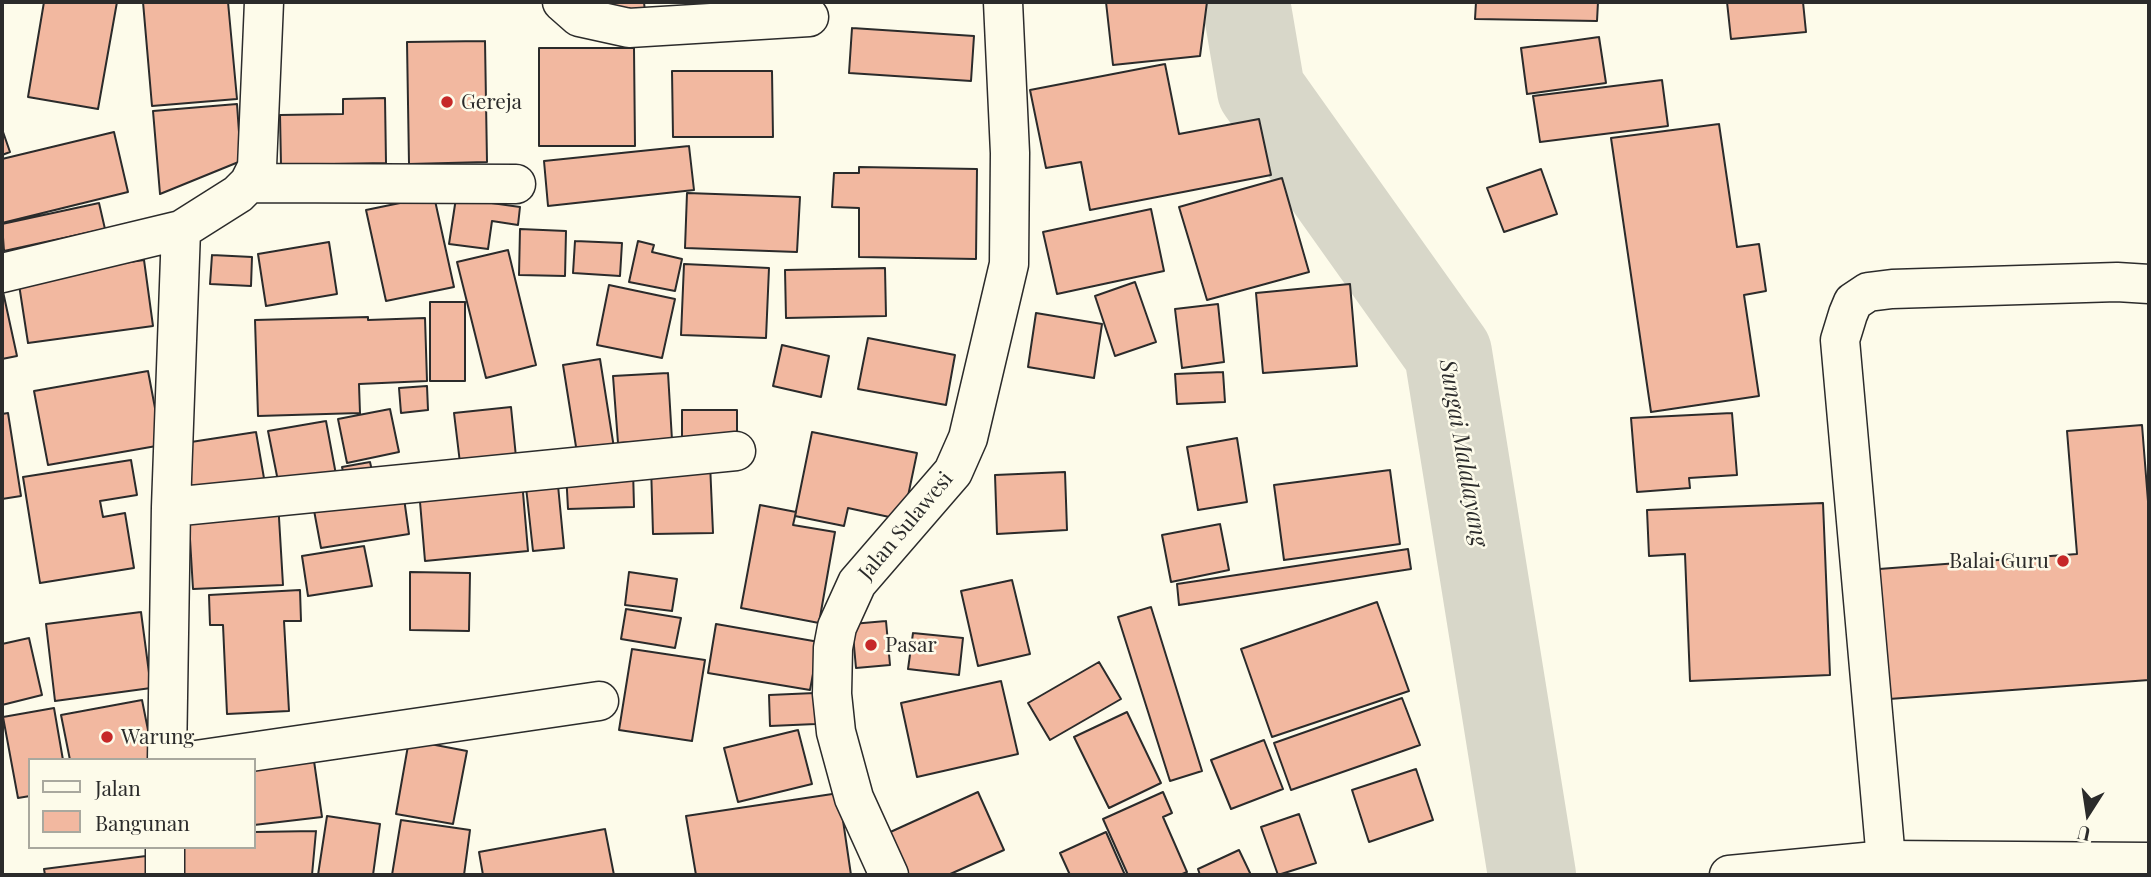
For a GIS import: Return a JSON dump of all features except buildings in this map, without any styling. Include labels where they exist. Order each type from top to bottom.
[{"type":"main road","points":[[2,273],[181,230],[238,194],[249,183],[257,167],[264,2]]},
{"type":"main road","points":[[562,2],[579,18],[629,28],[810,17]]},
{"type":"main road","name":"Jalan Sulawesi","points":[[889,875],[854,798],[836,732],[832,694],[833,648],[837,626],[857,583],[953,472],[968,438],[1009,264],[1010,153],[1003,2]]},
{"type":"main road","points":[[249,183],[516,184]]},
{"type":"main road","points":[[167,758],[171,507],[181,230]]},
{"type":"main road","points":[[1886,860],[1840,340],[1847,314],[1853,302],[1868,292],[1892,289],[2117,282],[2149,284]]},
{"type":"main road","points":[[171,507],[736,451]]},
{"type":"main road","points":[[210,758],[599,701]]},
{"type":"main road","points":[[165,849],[165,875]]},
{"type":"main road","points":[[1729,875],[1886,860],[2149,862]]},
{"type":"waterway","name":"Sungai Malalayang","points":[[1246,2],[1261,90],[1448,353],[1532,875]]},
{"type":"place","name":"Gereja","points":[[447,102]]},
{"type":"place","name":"Balai Guru","points":[[2063,561]]},
{"type":"place","name":"Pasar","points":[[871,645]]},
{"type":"place","name":"Warung","points":[[107,737]]}]
